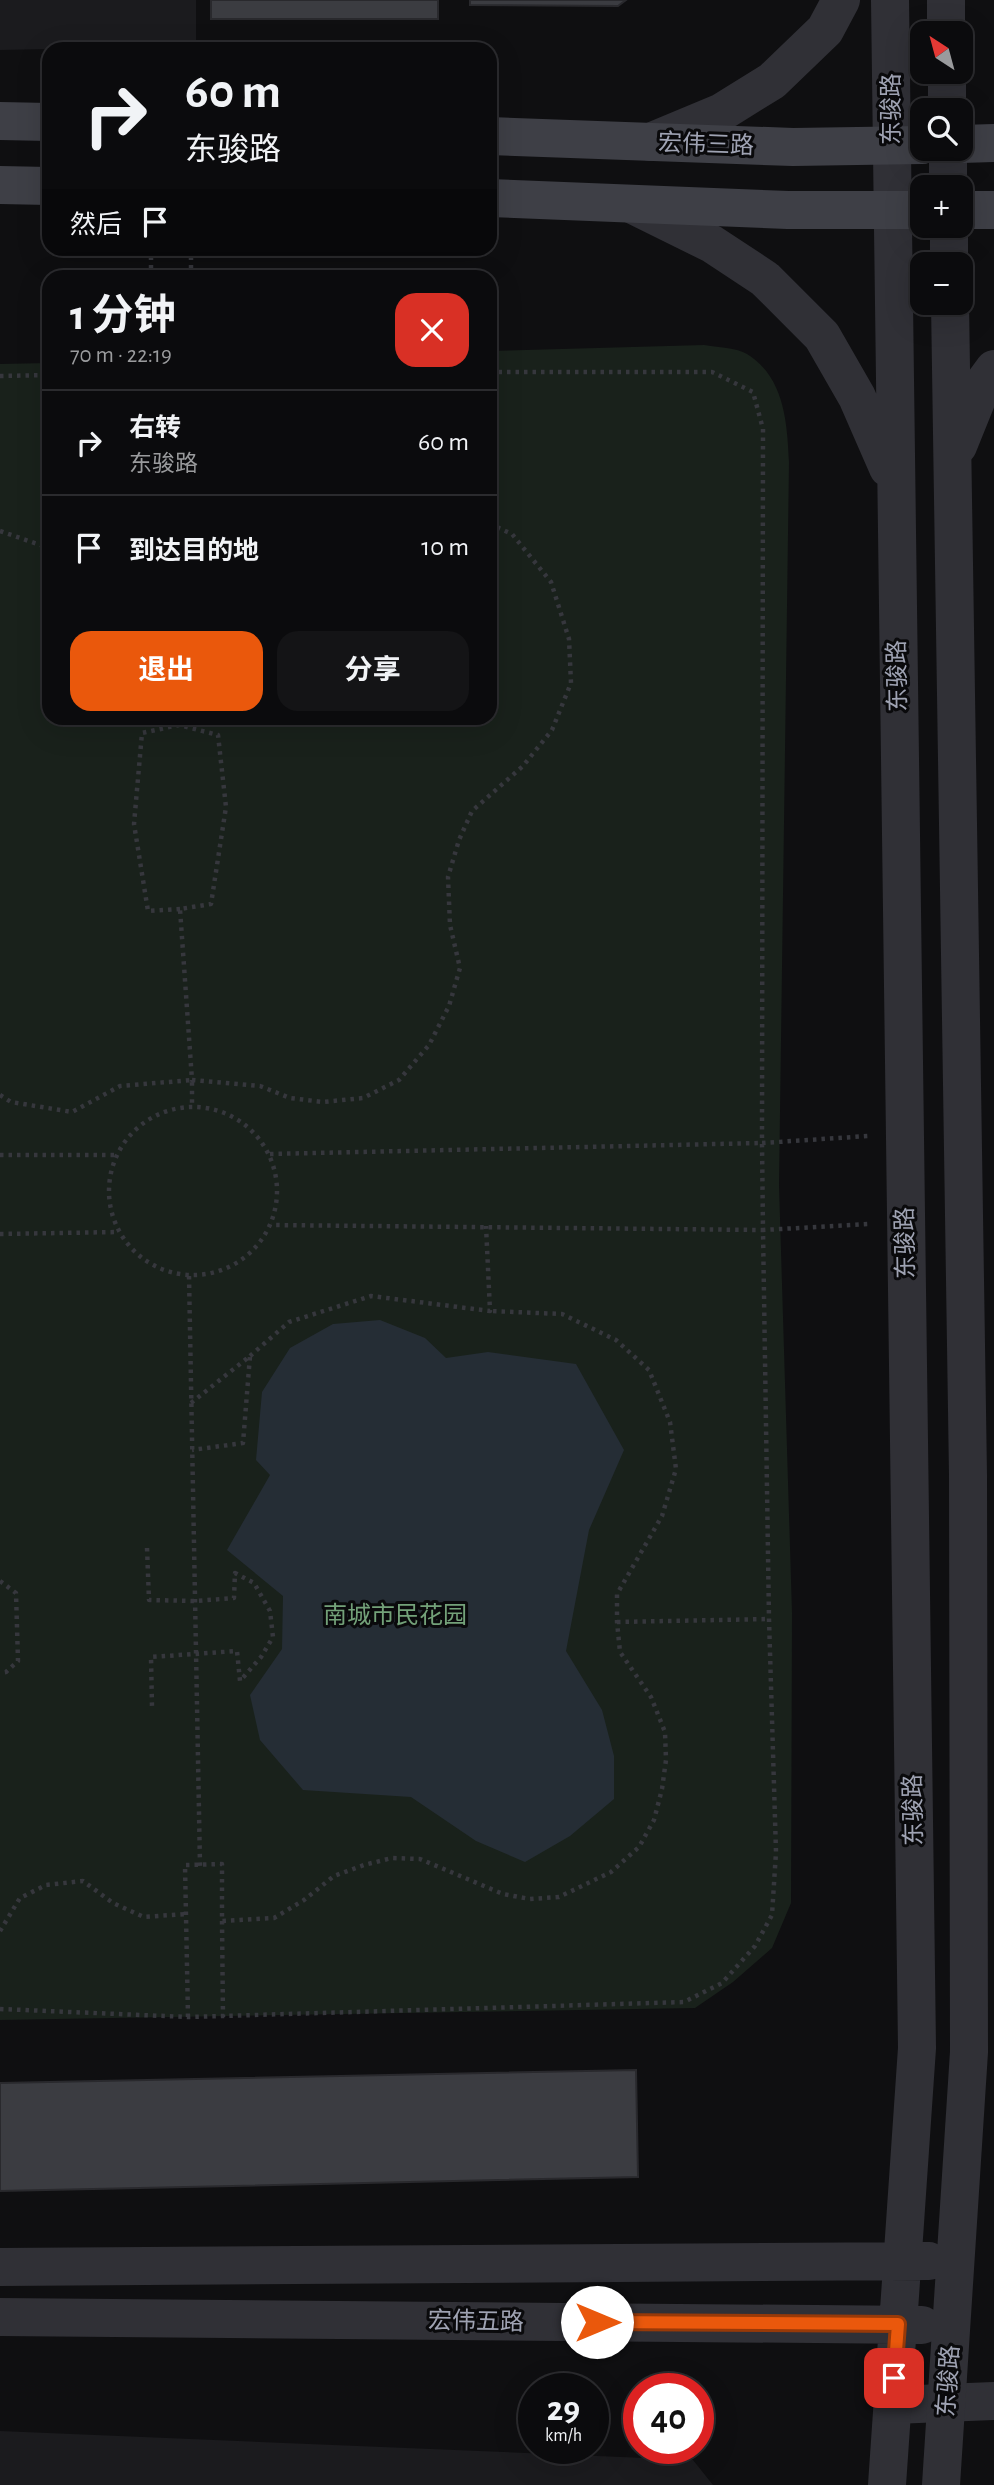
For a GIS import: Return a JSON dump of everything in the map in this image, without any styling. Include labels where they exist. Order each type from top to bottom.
[{"type":"main road","points":[[0,121],[42,122]]},
{"type":"main road","name":"宏伟三路","points":[[497,136],[793,147],[907,145]]},
{"type":"main road","points":[[973,144],[994,143]]},
{"type":"main road","points":[[0,184],[42,186]]},
{"type":"main road","points":[[497,198],[788,210],[907,210]]},
{"type":"main road","points":[[973,210],[994,210]]},
{"type":"street","points":[[650,142],[722,112],[772,81],[825,30],[841,0]]},
{"type":"street","name":"东骏路","points":[[887,2485],[917,2048],[895,483],[907,210],[907,145],[890,0]]},
{"type":"street","points":[[946,0],[946,21]]},
{"type":"street","points":[[631,204],[712,244],[765,279],[822,337],[857,397],[895,483]]},
{"type":"street","name":"东骏路","points":[[941,2485],[969,2052],[968,1475],[950,315]]},
{"type":"street","points":[[952,461],[983,384],[994,369]]},
{"type":"street","points":[[0,2267],[956,2261]]},
{"type":"street","name":"宏伟五路","points":[[0,2317],[951,2325]]},
{"type":"street","points":[[893,2405],[994,2401]]},
{"type":"path","points":[[0,2010],[223,2017],[684,2002],[722,1983],[755,1946],[772,1915],[776,1852],[769,1619],[762,1143],[763,429],[753,392],[712,372],[497,372]]},
{"type":"path","points":[[0,376],[42,375]]},
{"type":"path","points":[[0,1095],[11,1102],[72,1112],[120,1086],[192,1080],[260,1086],[290,1098],[323,1102],[363,1098],[399,1080],[429,1045],[449,1006],[460,968],[450,925],[448,877],[459,840],[472,811],[523,766],[552,730],[571,683],[569,639],[551,582],[512,534],[497,527]]},
{"type":"path","points":[[0,531],[42,546]]},
{"type":"path","points":[[179,725],[218,735],[226,807],[211,904],[180,909],[148,911],[134,824],[142,733],[179,725]]},
{"type":"path","points":[[180,909],[192,1107]]},
{"type":"path","points":[[180,1107],[192,1107],[207,1107],[233,1115],[255,1132],[270,1154],[277,1177],[277,1202],[271,1225],[256,1247],[235,1264],[210,1273],[189,1276],[157,1267],[135,1252],[119,1231],[110,1206],[109,1180],[116,1155],[132,1132],[154,1116],[180,1107]]},
{"type":"path","points":[[270,1154],[762,1143],[904,1133]]},
{"type":"path","points":[[0,1155],[116,1155]]},
{"type":"path","points":[[271,1225],[763,1230],[905,1222]]},
{"type":"path","points":[[486,1226],[490,1311]]},
{"type":"path","points":[[0,1234],[119,1231]]},
{"type":"path","points":[[189,1276],[200,1866]]},
{"type":"path","points":[[191,1403],[289,1322],[371,1296],[490,1311],[562,1314],[616,1340],[649,1370],[670,1422],[676,1469],[662,1516],[617,1594],[620,1652],[650,1697],[665,1732],[666,1760],[662,1789],[654,1820],[639,1847],[611,1872],[559,1897],[530,1899],[503,1894],[420,1859],[392,1858],[334,1876],[304,1900],[274,1918],[222,1922]]},
{"type":"path","points":[[192,1450],[243,1443],[250,1356]]},
{"type":"path","points":[[147,1548],[149,1600],[234,1598],[235,1573],[254,1583],[270,1611],[273,1637],[261,1657],[240,1681],[237,1651],[151,1657],[152,1707]]},
{"type":"path","points":[[0,1581],[16,1593],[18,1661],[6,1672],[0,1673]]},
{"type":"path","points":[[617,1622],[769,1619]]},
{"type":"path","points":[[188,2017],[185,1866],[222,1864],[223,2017]]},
{"type":"path","points":[[0,1931],[20,1898],[46,1885],[71,1882],[83,1881],[113,1903],[144,1917],[186,1914]]},
{"type":"shaded area","points":[[0,0],[196,0],[196,42],[42,42],[42,49],[0,50]]},
{"type":"shaded area","points":[[380,1320],[425,1338],[446,1358],[488,1352],[576,1364],[624,1450],[589,1530],[566,1651],[602,1710],[614,1756],[614,1799],[570,1836],[525,1862],[476,1841],[411,1797],[303,1790],[260,1740],[250,1695],[282,1649],[283,1596],[227,1550],[270,1475],[256,1460],[262,1392],[290,1348],[333,1324]]},
{"type":"shaded area","points":[[0,2431],[518,2453],[518,2464],[609,2464],[609,2456],[623,2457],[623,2464],[696,2464],[713,2485],[0,2485]]},
{"type":"green space","name":"南城市民花园","points":[[704,345],[727,348],[743,352],[760,364],[776,388],[785,417],[789,462],[779,1185],[792,1613],[791,1903],[772,1948],[733,1982],[695,2008],[0,2020],[0,364],[42,363],[42,725],[497,725],[497,351]]},
{"type":"building","points":[[211,0],[438,0],[438,19],[211,19]]},
{"type":"building","points":[[470,0],[626,0],[618,6],[470,5]]},
{"type":"building","points":[[636,2070],[638,2177],[0,2191],[0,2083]]},
{"type":"route","points":[[597,2322],[898,2324],[894,2378]]}]
